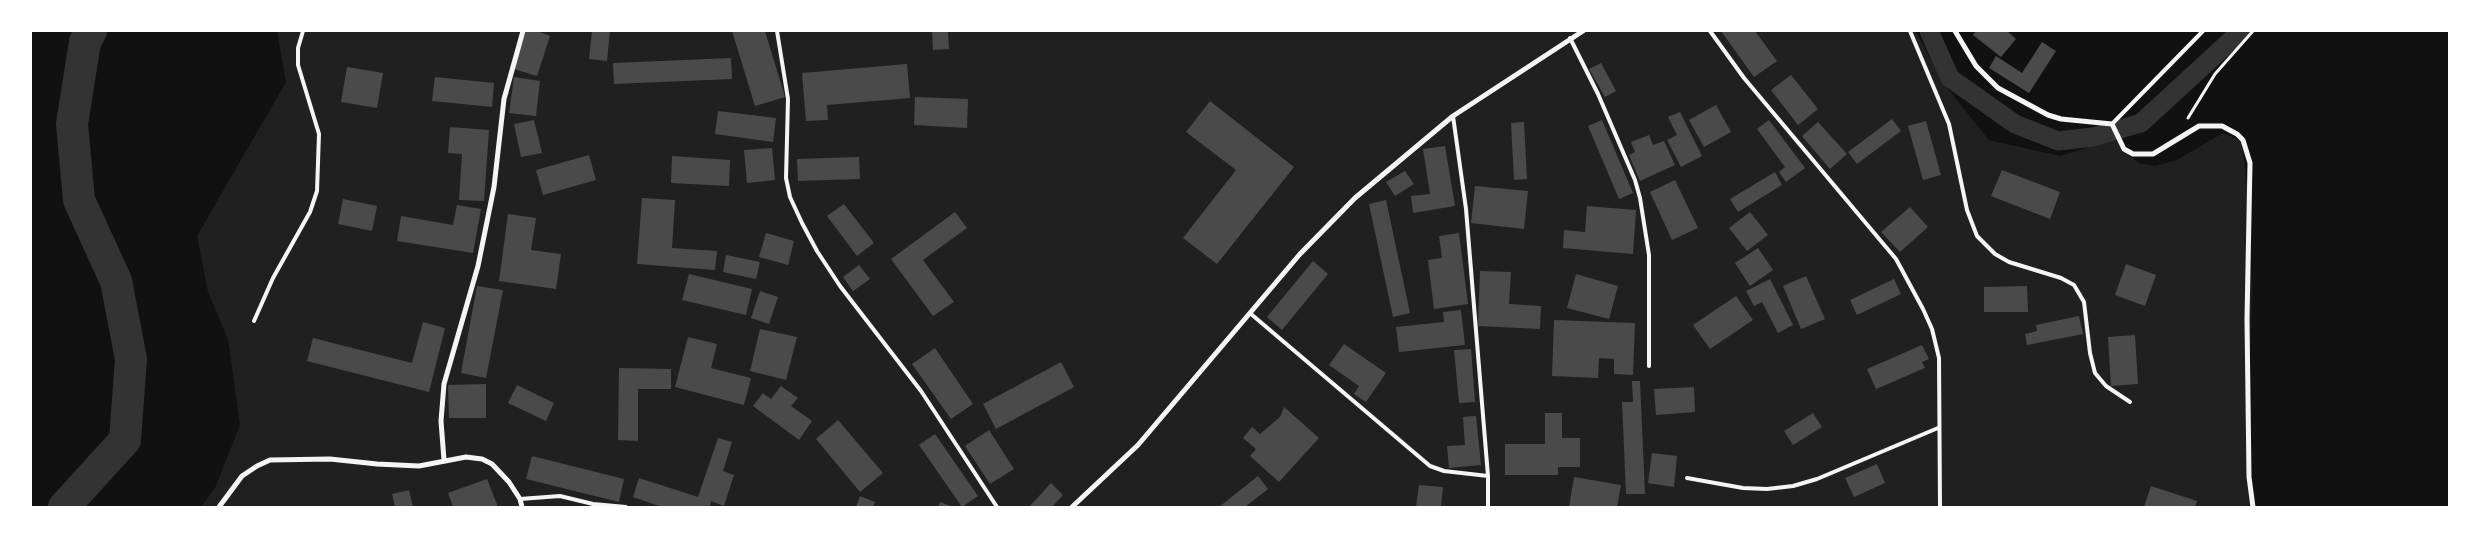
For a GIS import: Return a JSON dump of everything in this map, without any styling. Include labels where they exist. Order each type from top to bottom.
[{"type":"street","points":[[444,460],[441,421],[444,384],[478,266],[494,187],[504,99],[524,31]]},
{"type":"street","points":[[1072,507],[1138,445],[1300,254],[1355,198],[1453,116],[1583,31]]},
{"type":"street","points":[[1955,31],[1976,66],[1998,88],[2026,105],[2061,119],[2113,126],[2124,148],[2139,156],[2153,154],[2199,126],[2222,126],[2237,134],[2243,140],[2248,150],[2250,163],[2246,319],[2249,477],[2253,507]]},
{"type":"street","points":[[219,507],[242,476],[270,460],[330,458],[377,464],[419,466],[466,457],[486,460],[499,470],[520,499],[522,507]]},
{"type":"lane","points":[[254,321],[273,278],[310,212],[317,191],[319,134],[298,65],[298,48],[303,31]]},
{"type":"lane","points":[[777,31],[788,99],[786,178],[790,196],[802,223],[817,251],[840,286],[921,391],[997,507]]},
{"type":"lane","points":[[1710,31],[1744,78],[1904,270],[1924,309],[1936,340],[1939,358],[1940,507]]},
{"type":"lane","points":[[1910,31],[1950,124],[1967,210],[1977,236],[1995,254],[2009,262],[2061,278],[2074,285],[2084,302],[2090,353],[2095,373],[2106,386],[2130,402]]},
{"type":"lane","points":[[2113,126],[2203,31]]},
{"type":"lane","points":[[1570,38],[1602,102],[1635,180],[1640,198],[1650,255],[1649,366]]},
{"type":"lane","points":[[1453,116],[1466,209],[1488,476],[1488,507]]},
{"type":"lane","points":[[1251,314],[1430,466],[1444,470],[1488,476]]},
{"type":"lane","points":[[1687,478],[1743,488],[1787,488],[1817,479],[1938,428]]},
{"type":"lane","points":[[520,499],[560,496],[593,504],[626,507]]},
{"type":"path","points":[[2187,120],[2216,74],[2253,31]]},
{"type":"shaded area","points":[[277,31],[1916,31],[1943,83],[1989,140],[2060,156],[2119,138],[2123,151],[2139,163],[2155,166],[2177,160],[2223,133],[2242,141],[2248,196],[2252,289],[2248,427],[2253,507],[201,507],[215,488],[240,425],[228,339],[208,292],[197,236],[286,82]]},
{"type":"building","points":[[526,31],[537,31],[550,36],[537,76],[514,69]]},
{"type":"building","points":[[592,31],[610,31],[607,61],[589,59]]},
{"type":"building","points":[[732,31],[765,31],[785,97],[755,106]]},
{"type":"building","points":[[932,31],[948,31],[949,49],[933,50]]},
{"type":"building","points":[[1721,31],[1755,31],[1777,61],[1754,77]]},
{"type":"building","points":[[1976,31],[2007,31],[2016,39],[2001,57],[1973,35]]},
{"type":"building","points":[[2042,42],[2056,51],[2029,93],[1989,68],[1996,56],[2022,73]]},
{"type":"building","points":[[731,58],[732,79],[614,84],[613,63]]},
{"type":"building","points":[[1601,63],[1616,91],[1605,97],[1589,69]]},
{"type":"building","points":[[907,64],[910,98],[827,105],[828,120],[806,121],[802,73]]},
{"type":"building","points":[[347,67],[383,73],[377,108],[341,102]]},
{"type":"building","points":[[1791,75],[1818,109],[1798,125],[1771,90]]},
{"type":"building","points":[[435,77],[494,83],[492,107],[432,101]]},
{"type":"building","points":[[514,77],[540,81],[536,116],[509,113]]},
{"type":"building","points":[[915,97],[968,99],[967,128],[914,125]]},
{"type":"building","points":[[1210,101],[1294,167],[1217,264],[1183,238],[1236,170],[1186,132]]},
{"type":"building","points":[[1716,105],[1731,132],[1704,147],[1689,120]]},
{"type":"building","points":[[718,111],[776,118],[773,142],[715,134]]},
{"type":"building","points":[[1680,112],[1702,156],[1681,167],[1667,140],[1677,135],[1668,117]]},
{"type":"building","points":[[1892,119],[1901,131],[1857,164],[1848,152]]},
{"type":"building","points":[[534,120],[542,153],[521,157],[514,124]]},
{"type":"building","points":[[1602,120],[1633,193],[1619,199],[1588,126]]},
{"type":"building","points":[[1769,120],[1805,168],[1786,182],[1779,172],[1785,167],[1757,129]]},
{"type":"building","points":[[1926,121],[1941,175],[1923,180],[1908,126]]},
{"type":"building","points":[[1524,122],[1527,179],[1514,180],[1511,123]]},
{"type":"building","points":[[1818,122],[1847,154],[1830,169],[1802,136]]},
{"type":"building","points":[[450,127],[489,130],[484,201],[459,200],[462,154],[448,153]]},
{"type":"building","points":[[1649,135],[1653,145],[1664,141],[1675,165],[1640,181],[1629,155],[1635,152],[1631,142]]},
{"type":"building","points":[[1445,146],[1455,206],[1413,213],[1411,196],[1430,194],[1423,149]]},
{"type":"building","points":[[772,148],[775,180],[747,183],[744,150]]},
{"type":"building","points":[[589,155],[596,180],[543,195],[536,170]]},
{"type":"building","points":[[672,156],[730,160],[729,186],[671,183]]},
{"type":"building","points":[[859,157],[860,179],[798,181],[797,159]]},
{"type":"building","points":[[2002,170],[2060,192],[2050,219],[1991,196]]},
{"type":"building","points":[[1405,171],[1414,184],[1395,196],[1386,182]]},
{"type":"building","points":[[1775,172],[1782,185],[1738,212],[1730,199]]},
{"type":"building","points":[[1675,180],[1698,228],[1672,240],[1650,192]]},
{"type":"building","points":[[1475,186],[1528,191],[1524,229],[1471,223]]},
{"type":"building","points":[[642,198],[675,200],[672,248],[717,251],[715,270],[637,264]]},
{"type":"building","points":[[343,199],[377,206],[372,231],[338,224]]},
{"type":"building","points":[[1386,200],[1410,313],[1393,317],[1369,204]]},
{"type":"building","points":[[844,204],[874,243],[857,256],[827,216]]},
{"type":"building","points":[[457,205],[481,209],[473,253],[397,241],[401,216],[453,225]]},
{"type":"building","points":[[1587,206],[1636,210],[1633,254],[1563,248],[1564,230],[1585,232]]},
{"type":"building","points":[[1910,207],[1928,227],[1900,252],[1881,232]]},
{"type":"building","points":[[955,212],[967,228],[923,260],[954,302],[933,316],[891,259]]},
{"type":"building","points":[[1750,212],[1768,235],[1747,251],[1729,228]]},
{"type":"building","points":[[508,214],[536,218],[531,250],[561,254],[556,289],[499,281]]},
{"type":"building","points":[[766,233],[794,241],[788,265],[759,257]]},
{"type":"building","points":[[1459,233],[1468,304],[1434,309],[1428,260],[1442,258],[1439,236]]},
{"type":"building","points":[[1758,248],[1773,270],[1750,286],[1735,263]]},
{"type":"building","points":[[726,255],[760,262],[756,279],[723,272]]},
{"type":"building","points":[[1313,261],[1328,274],[1282,330],[1267,317]]},
{"type":"building","points":[[2126,264],[2156,275],[2145,306],[2115,295]]},
{"type":"building","points":[[859,265],[870,279],[853,291],[843,277]]},
{"type":"building","points":[[1480,271],[1511,272],[1509,304],[1541,306],[1540,329],[1478,326]]},
{"type":"building","points":[[689,274],[752,289],[746,315],[682,300]]},
{"type":"building","points":[[1576,274],[1618,286],[1609,319],[1567,308]]},
{"type":"building","points":[[1806,276],[1825,319],[1801,329],[1783,286]]},
{"type":"building","points":[[1770,279],[1793,325],[1778,333],[1762,302],[1754,306],[1746,291]]},
{"type":"building","points":[[1894,279],[1901,294],[1857,315],[1850,300]]},
{"type":"building","points":[[477,286],[503,290],[486,378],[461,373]]},
{"type":"building","points":[[2027,286],[2028,312],[1984,312],[1984,287]]},
{"type":"building","points":[[760,291],[778,297],[769,324],[751,318]]},
{"type":"building","points":[[1736,296],[1753,320],[1710,349],[1693,325]]},
{"type":"building","points":[[1461,310],[1465,345],[1399,352],[1396,327],[1444,322],[1443,312]]},
{"type":"building","points":[[2079,316],[2083,334],[2027,345],[2025,334],[2037,331],[2036,325]]},
{"type":"building","points":[[1554,320],[1635,323],[1633,375],[1614,374],[1614,359],[1599,358],[1598,378],[1552,376]]},
{"type":"building","points":[[423,322],[445,328],[429,392],[307,361],[313,338],[412,363]]},
{"type":"building","points":[[760,329],[797,337],[786,380],[750,371]]},
{"type":"building","points":[[2135,335],[2138,384],[2111,386],[2108,337]]},
{"type":"building","points":[[688,337],[717,344],[711,368],[751,378],[744,405],[675,387]]},
{"type":"building","points":[[1344,344],[1386,373],[1366,402],[1354,394],[1359,386],[1329,365]]},
{"type":"building","points":[[1922,345],[1929,359],[1922,362],[1925,368],[1876,389],[1867,369]]},
{"type":"building","points":[[935,348],[973,404],[951,419],[912,364]]},
{"type":"building","points":[[1471,349],[1475,402],[1459,403],[1454,350]]},
{"type":"building","points":[[1061,362],[1074,387],[996,429],[983,404]]},
{"type":"building","points":[[619,368],[671,369],[671,389],[638,389],[638,441],[618,440]]},
{"type":"building","points":[[1632,381],[1640,381],[1645,494],[1626,494],[1622,402],[1633,402]]},
{"type":"building","points":[[486,384],[486,418],[449,418],[448,385]]},
{"type":"building","points":[[517,385],[554,403],[546,421],[508,403]]},
{"type":"building","points":[[781,386],[798,398],[791,406],[812,421],[799,440],[753,406],[763,393],[771,399]]},
{"type":"building","points":[[1694,387],[1695,412],[1656,415],[1654,389]]},
{"type":"building","points":[[1284,407],[1319,438],[1279,482],[1250,456],[1256,449],[1243,438],[1252,427],[1260,434],[1280,417]]},
{"type":"building","points":[[1545,413],[1562,413],[1562,438],[1580,438],[1580,467],[1558,467],[1558,475],[1505,475],[1505,444],[1545,444]]},
{"type":"building","points":[[1813,413],[1822,427],[1793,445],[1784,431]]},
{"type":"building","points":[[1476,416],[1481,465],[1449,468],[1447,446],[1465,445],[1463,417]]},
{"type":"building","points":[[838,420],[883,473],[860,492],[816,439]]},
{"type":"building","points":[[989,430],[1014,469],[990,484],[965,446]]},
{"type":"building","points":[[935,434],[978,496],[962,507],[919,445]]},
{"type":"building","points":[[718,438],[732,442],[723,471],[734,475],[724,506],[711,501],[710,507],[662,507],[633,497],[639,478],[698,497]]},
{"type":"building","points":[[1652,453],[1677,456],[1674,487],[1648,483]]},
{"type":"building","points":[[532,456],[624,479],[619,502],[526,479]]},
{"type":"building","points":[[1877,464],[1885,483],[1854,497],[1845,478]]},
{"type":"building","points":[[1258,476],[1268,489],[1245,507],[1219,507]]},
{"type":"building","points":[[1574,477],[1621,485],[1617,507],[1569,507]]},
{"type":"building","points":[[487,479],[498,507],[453,507],[448,493]]},
{"type":"building","points":[[1051,483],[1063,495],[1052,507],[1029,507]]},
{"type":"building","points":[[1419,485],[1443,487],[1441,507],[1416,507]]},
{"type":"building","points":[[2151,486],[2197,501],[2195,507],[2144,507]]},
{"type":"building","points":[[409,490],[413,507],[395,507],[392,494]]},
{"type":"building","points":[[860,496],[875,502],[873,507],[856,507]]},
{"type":"building","points":[[940,502],[953,507],[938,507]]},
{"type":"waterway","points":[[64,507],[125,440],[131,359],[116,281],[79,200],[72,124],[85,42],[91,31]]},
{"type":"waterway","points":[[1929,31],[1950,78],[2015,124],[2058,141],[2093,137],[2141,123],[2241,31]]}]
